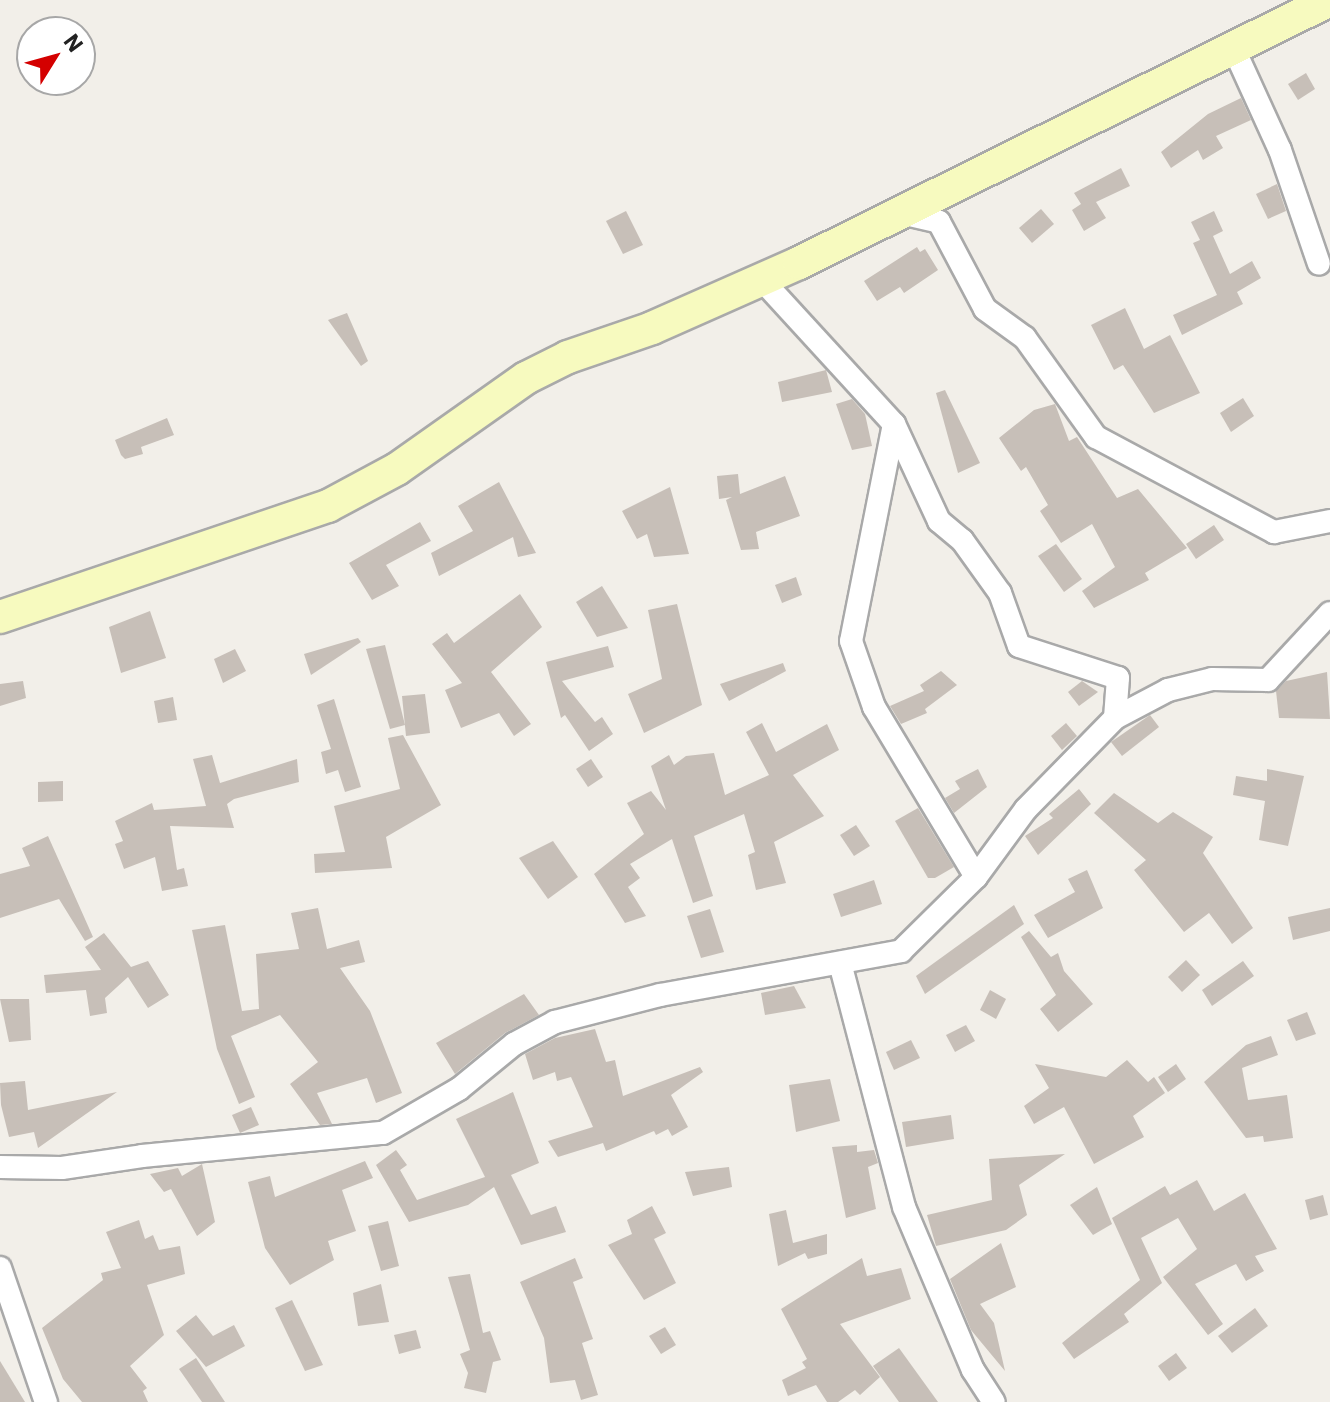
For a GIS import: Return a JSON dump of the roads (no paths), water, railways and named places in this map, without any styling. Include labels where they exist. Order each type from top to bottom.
[{"type":"main road","points":[[0,617],[328,506],[397,469],[526,378],[762,280],[1330,0]]},
{"type":"street","points":[[1233,47],[1280,150],[1319,264]]},
{"type":"street","points":[[901,213],[939,222],[985,309],[1025,338],[1096,437],[1274,532],[1330,521]]},
{"type":"street","points":[[762,280],[894,424],[939,521],[962,540],[1000,593],[1019,646],[1118,678],[1115,718]]},
{"type":"street","points":[[894,424],[851,641],[874,707],[976,877]]},
{"type":"street","points":[[0,1167],[62,1168],[142,1156],[383,1133],[459,1089],[514,1044],[555,1022],[660,995],[901,951],[976,877],[1026,809],[1115,718],[1168,690],[1197,682],[1268,680],[1330,613]]},
{"type":"street","points":[[840,963],[904,1207],[973,1370],[994,1402]]},
{"type":"street","points":[[0,1268],[42,1379],[46,1402]]}]
